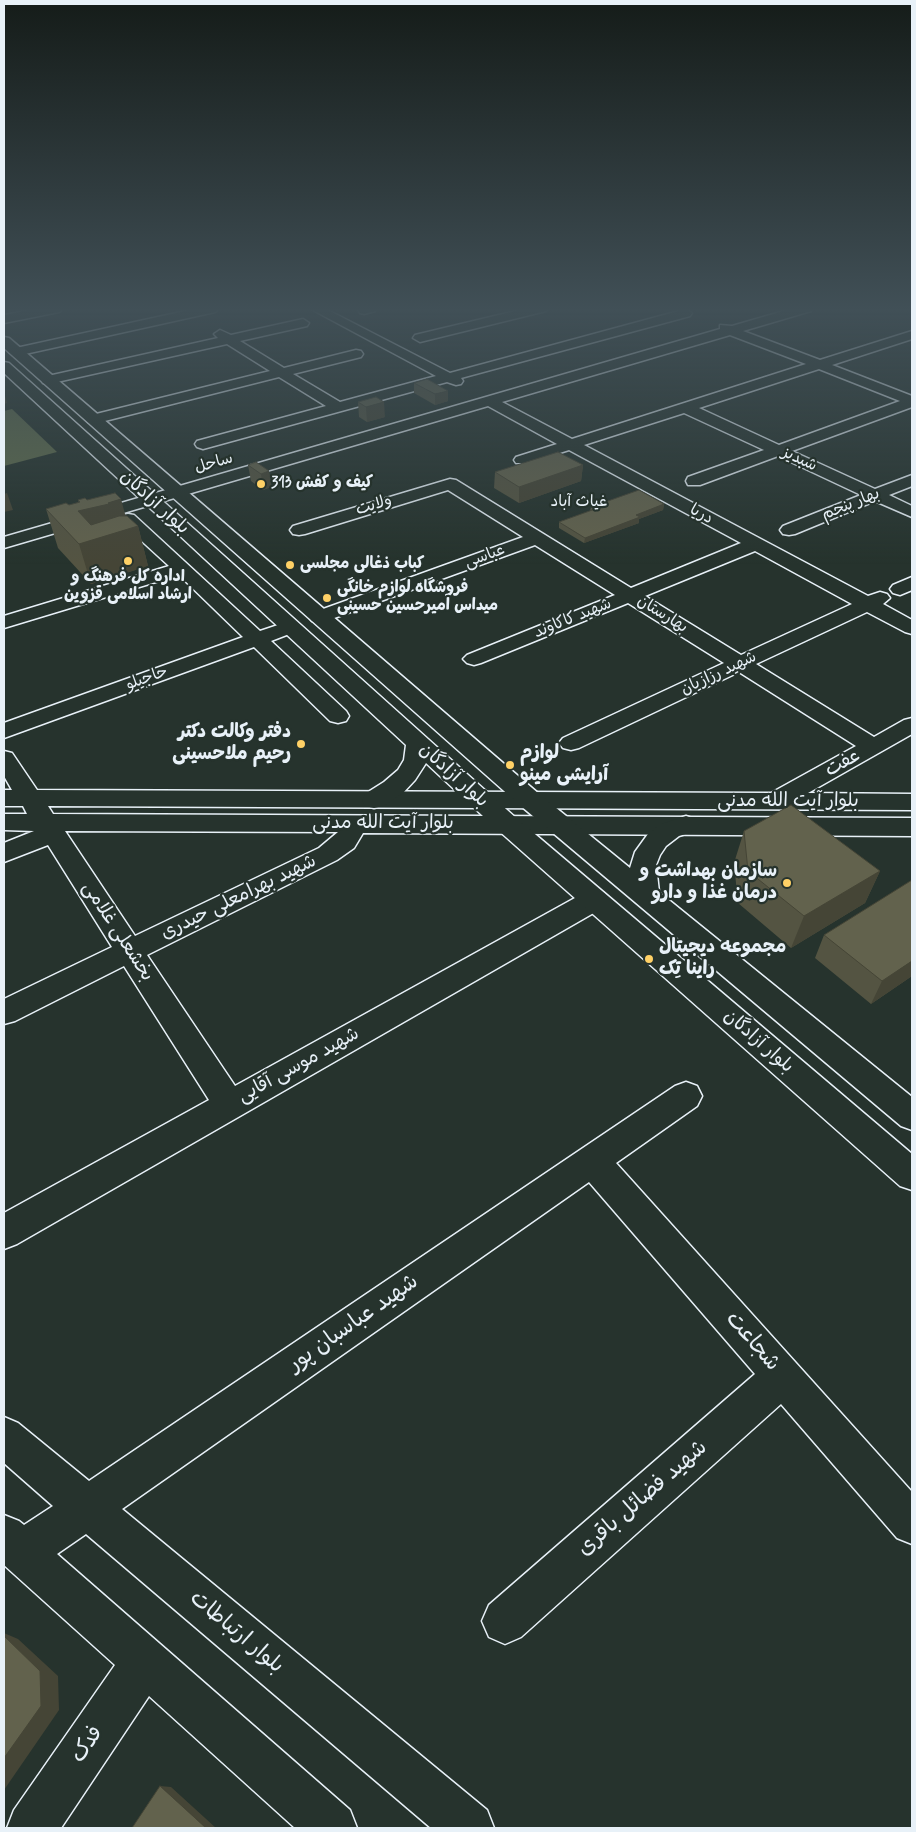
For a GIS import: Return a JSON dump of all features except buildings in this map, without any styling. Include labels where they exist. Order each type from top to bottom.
[{"type":"street","name":"بلوار آزادگان","points":[[47,393],[151,500],[506,824],[912,1175]]},
{"type":"street","name":"بلوار آزادگان","points":[[64,393],[559,825],[912,1116]]},
{"type":"street","points":[[93,419],[196,393]]},
{"type":"street","points":[[316,393],[338,407]]},
{"type":"street","points":[[203,444],[388,393]]},
{"type":"street","name":"دریا","points":[[482,393],[669,490],[891,593],[912,612]]},
{"type":"street","name":"ساحل","points":[[4,543],[177,493],[491,393]]},
{"type":"street","points":[[522,460],[731,393]]},
{"type":"street","points":[[891,393],[912,402]]},
{"type":"street","points":[[694,481],[912,402]]},
{"type":"street","name":"شبدیز","points":[[686,408],[912,512]]},
{"type":"street","name":"بهار پنجم","points":[[790,530],[912,480]]},
{"type":"street","name":"ولایت","points":[[299,530],[450,484]]},
{"type":"street","name":"بهارستان","points":[[450,484],[874,747]]},
{"type":"street","name":"دریا","points":[[669,490],[756,544],[891,593],[912,628]]},
{"type":"street","points":[[128,519],[338,716]]},
{"type":"street","name":"عباسی","points":[[319,616],[537,538]]},
{"type":"street","name":"شهید کاکاوند","points":[[474,659],[756,544]]},
{"type":"street","points":[[4,622],[182,568]]},
{"type":"street","name":"شهید رزازیان","points":[[571,743],[891,593]]},
{"type":"street","name":"حاجیلو","points":[[4,731],[290,627]]},
{"type":"street","name":"عفت","points":[[774,802],[912,725]]},
{"type":"street","points":[[374,800],[393,788],[408,775],[416,760],[418,744]]},
{"type":"street","name":"بخشعلی غلامی","points":[[4,758],[17,798],[49,828],[230,1105]]},
{"type":"street","name":"بلوار آیت الله مدنی","points":[[17,798],[912,802]]},
{"type":"street","name":"بلوار آیت الله مدنی","points":[[4,822],[49,828],[355,824],[912,827]]},
{"type":"street","name":"شهید بهرامعلی حیدری","points":[[4,1012],[340,848],[355,824]]},
{"type":"street","points":[[646,897],[643,865],[648,852],[657,840],[670,830],[686,825]]},
{"type":"street","points":[[4,853],[49,828]]},
{"type":"street","name":"شهید موسی آقایی","points":[[4,1232],[594,900]]},
{"type":"street","name":"شهید عباسبان پور","points":[[13,1544],[87,1508],[686,1096]]},
{"type":"street","name":"شجاعت","points":[[592,1161],[912,1523]]},
{"type":"street","name":"شهید فضائل باقری","points":[[505,1621],[782,1377]]},
{"type":"street","name":"بلوار ارتباطات","points":[[4,1437],[469,1828]]},
{"type":"street","points":[[13,1544],[332,1828]]},
{"type":"street","name":"فدک","points":[[32,1828],[145,1662]]},
{"type":"green space","points":[[12,409],[57,452],[4,466],[4,411]]},
{"type":"place","name":"کیف و کفش 313","points":[[261,484]]},
{"type":"place","name":"اداره کل فرهنگ و ارشاد اسلامی قزوین","points":[[128,561]]},
{"type":"place","name":"کباب ذغالی مجلسی","points":[[290,565]]},
{"type":"place","name":"فروشگاه لوازم خانگی میداس امیرحسین حسینی","points":[[327,598]]},
{"type":"place","name":"دفتر وکالت دکتر رحیم ملاحسینی","points":[[301,744]]},
{"type":"place","name":"لوازم آرایشی مینو","points":[[510,765]]},
{"type":"place","name":"سازمان بهداشت و درمان غذا و دارو","points":[[787,883]]},
{"type":"place","name":"مجموعه دیجیتال راینا تِک","points":[[649,959]]},
{"type":"district","name":"غیاث آباد","points":[[579,503]]}]
